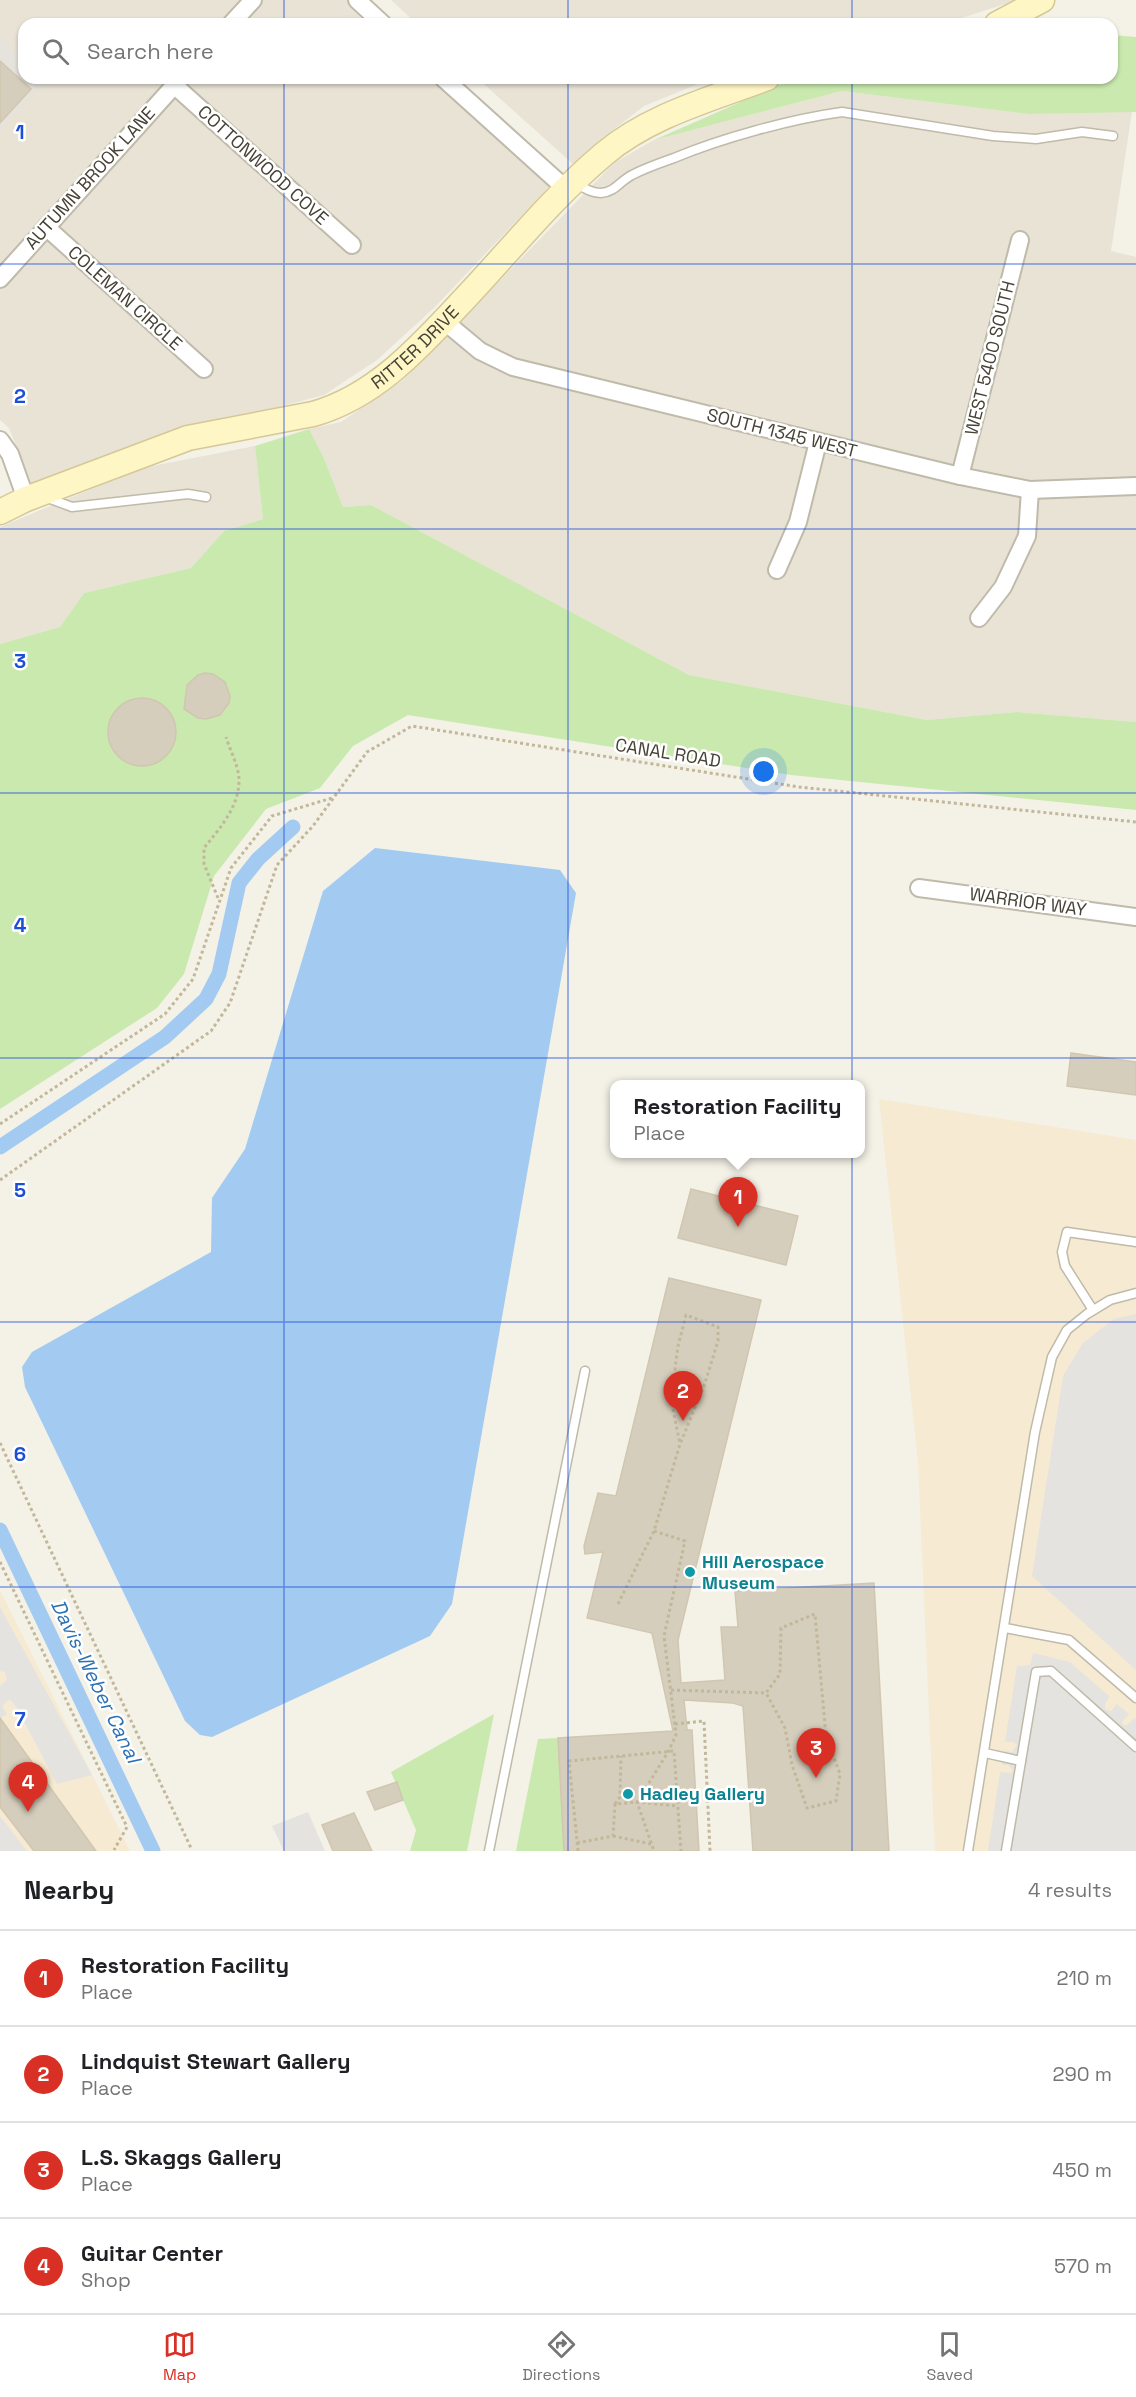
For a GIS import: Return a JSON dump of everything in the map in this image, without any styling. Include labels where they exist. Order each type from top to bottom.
[{"type":"street","points":[[236,18],[253,0]]},
{"type":"street","points":[[357,0],[376,18]]},
{"type":"street","points":[[1008,18],[1042,0]]},
{"type":"street","name":"AUTUMN BROOK LANE","points":[[0,279],[176,84]]},
{"type":"street","name":"COTTONWOOD COVE","points":[[180,84],[352,245]]},
{"type":"street","points":[[450,84],[569,185]]},
{"type":"street","name":"RITTER DRIVE","points":[[0,512],[32,497],[188,438],[331,409],[363,393],[382,379],[444,321],[569,185],[606,152],[652,122],[752,84]]},
{"type":"street","name":"COLEMAN CIRCLE","points":[[46,227],[204,369]]},
{"type":"street","name":"WEST 5400 SOUTH","points":[[960,476],[1020,240]]},
{"type":"street","name":"SOUTH 1345 WEST","points":[[444,321],[480,351],[513,367],[960,476],[1030,490],[1136,486]]},
{"type":"street","points":[[0,440],[10,454],[32,497]]},
{"type":"street","points":[[777,570],[798,522],[818,442]]},
{"type":"street","points":[[979,618],[1003,587],[1027,536],[1030,490]]},
{"type":"street","name":"WARRIOR WAY","points":[[919,888],[1136,917]]},
{"type":"lane","points":[[569,185],[599,193],[614,190],[631,176],[677,156],[818,115],[842,112],[993,136],[1036,140],[1082,132],[1113,136]]},
{"type":"lane","points":[[32,497],[72,507],[188,494],[206,496]]},
{"type":"lane","points":[[1093,1310],[1065,1266],[1062,1252],[1067,1232],[1136,1242]]},
{"type":"lane","points":[[968,1851],[1035,1432],[1052,1357],[1067,1330],[1093,1310],[1110,1300],[1136,1293]]},
{"type":"lane","points":[[489,1851],[585,1371]]},
{"type":"lane","points":[[1005,1628],[1069,1640],[1136,1698]]},
{"type":"lane","points":[[1006,1851],[1036,1672],[1051,1671],[1136,1747]]},
{"type":"lane","points":[[985,1753],[1021,1761]]},
{"type":"path","name":"CANAL ROAD","points":[[0,1180],[212,1031],[230,1003],[278,865],[313,826],[367,752],[412,726],[799,787],[1136,822]]},
{"type":"path","points":[[218,900],[204,864],[204,848],[225,823],[234,803],[239,778],[225,737]]},
{"type":"path","points":[[0,1124],[165,1014],[193,979],[218,900],[231,868],[272,816],[333,798]]},
{"type":"path","points":[[618,1604],[654,1531],[680,1444],[704,1386],[718,1341],[718,1327],[686,1315],[678,1346],[671,1400],[680,1444]]},
{"type":"path","points":[[0,1443],[190,1848]]},
{"type":"path","points":[[654,1531],[686,1541],[664,1636],[676,1735],[637,1802],[654,1851]]},
{"type":"path","points":[[0,1562],[127,1827],[114,1850]]},
{"type":"path","points":[[815,1614],[826,1736],[840,1774],[836,1802],[807,1808],[792,1765],[785,1728],[766,1692],[780,1674],[781,1628],[815,1614]]},
{"type":"path","points":[[671,1690],[766,1692]]},
{"type":"path","points":[[675,1724],[704,1721],[710,1851]]},
{"type":"path","points":[[578,1851],[569,1761],[674,1751],[681,1851]]},
{"type":"path","points":[[613,1836],[615,1804],[620,1797],[621,1756]]},
{"type":"path","points":[[615,1804],[637,1802],[678,1806]]},
{"type":"path","points":[[577,1843],[613,1836],[651,1845]]},
{"type":"shaded area","points":[[0,0],[358,0],[378,18],[18,18],[18,54],[0,38]]},
{"type":"shaded area","points":[[391,0],[1018,0],[962,18],[410,18]]},
{"type":"shaded area","points":[[0,38],[18,54],[18,84],[41,84],[0,130]]},
{"type":"shaded area","points":[[40,84],[452,84],[557,178],[434,308],[377,360],[324,395],[128,447],[34,491],[9,428],[0,420],[0,130]]},
{"type":"shaded area","points":[[484,84],[698,84],[644,106],[573,164]]},
{"type":"shaded area","points":[[842,91],[1028,114],[1132,111],[1111,251],[1136,257],[1136,722],[1017,712],[927,720],[689,675],[371,505],[343,507],[323,456],[309,429],[341,422],[403,380],[614,163],[654,140]]},
{"type":"shaded area","points":[[255,446],[263,519],[224,531],[191,568],[84,593],[60,627],[0,644],[0,527],[142,468]]},
{"type":"shaded area","points":[[879,1099],[1136,1140],[1136,1851],[935,1851],[918,1462]]},
{"type":"shaded area","points":[[1136,1314],[1136,1670],[1032,1576],[1063,1376],[1083,1343],[1114,1319]]},
{"type":"shaded area","points":[[0,1590],[130,1851],[0,1851]]},
{"type":"shaded area","points":[[0,1607],[92,1775],[57,1784],[10,1699],[2,1706],[7,1714],[0,1719],[0,1686],[7,1680],[5,1672],[0,1671]]},
{"type":"shaded area","points":[[1033,1653],[1070,1662],[1110,1697],[1105,1703],[1105,1709],[1111,1711],[1117,1704],[1129,1714],[1122,1722],[1123,1725],[1136,1719],[1136,1851],[988,1851],[1000,1772],[1011,1773],[1013,1770],[1008,1765],[1002,1765],[1004,1750],[1012,1752],[1017,1745],[1014,1742],[1005,1742],[1017,1666],[1030,1665]]},
{"type":"shaded area","points":[[308,1812],[325,1851],[284,1851],[272,1826]]},
{"type":"shaded area","points":[[0,1816],[27,1851],[0,1851]]},
{"type":"green space","points":[[1118,36],[1136,37],[1136,112],[1028,114],[842,91],[654,140],[781,84],[1118,84]]},
{"type":"green space","points":[[309,429],[323,456],[343,507],[371,505],[689,675],[927,720],[1017,712],[1136,722],[1136,810],[791,775],[408,715],[353,746],[320,788],[266,809],[214,876],[184,974],[157,1008],[0,1109],[0,644],[60,627],[84,593],[191,568],[224,531],[263,519],[255,446]]},
{"type":"green space","points":[[494,1714],[467,1851],[410,1851],[416,1830],[391,1772]]},
{"type":"green space","points":[[558,1738],[564,1851],[516,1851],[538,1739]]},
{"type":"water","points":[[375,848],[560,870],[576,893],[452,1604],[430,1636],[212,1737],[200,1735],[185,1721],[25,1387],[22,1367],[32,1352],[211,1252],[212,1198],[245,1149],[323,891]]},
{"type":"building","points":[[0,61],[18,77],[18,84],[25,84],[31,89],[0,123]]},
{"type":"building","points":[[213,674],[225,682],[230,696],[229,703],[220,715],[206,719],[198,718],[184,709],[187,685],[198,675]]},
{"type":"building","points":[[135,698],[149,698],[161,703],[171,713],[176,732],[171,751],[161,761],[149,766],[135,766],[123,761],[113,751],[108,739],[108,725],[113,713],[123,703]]},
{"type":"building","points":[[1071,1053],[1136,1062],[1136,1095],[1067,1086]]},
{"type":"building","points":[[691,1189],[798,1216],[786,1265],[678,1238]]},
{"type":"building","points":[[669,1278],[761,1300],[678,1640],[681,1683],[725,1680],[721,1627],[738,1627],[735,1591],[874,1583],[889,1851],[753,1851],[743,1706],[733,1703],[684,1700],[687,1730],[692,1730],[699,1851],[564,1851],[558,1738],[673,1731],[652,1633],[587,1618],[603,1552],[585,1554],[584,1546],[598,1493],[616,1496]]},
{"type":"building","points":[[0,1718],[96,1851],[34,1851],[0,1807]]},
{"type":"building","points":[[397,1782],[403,1800],[375,1810],[367,1792]]},
{"type":"building","points":[[354,1813],[372,1851],[333,1851],[322,1825]]},
{"type":"waterway","name":"Davis-Weber Canal","points":[[0,1147],[165,1037],[206,999],[219,974],[239,883],[258,859],[293,827]]},
{"type":"waterway","name":"Davis-Weber Canal","points":[[0,1530],[153,1851]]},
{"type":"place","name":"Restoration Facility","points":[[738,1227]]},
{"type":"place","name":"Lindquist Stewart Gallery","points":[[683,1421]]},
{"type":"place","name":"Hill Aerospace Museum","points":[[690,1572]]},
{"type":"place","name":"L.S. Skaggs Gallery","points":[[816,1778]]},
{"type":"place","name":"Hadley Gallery","points":[[628,1794]]},
{"type":"place","name":"Guitar Center","points":[[28,1812]]}]
